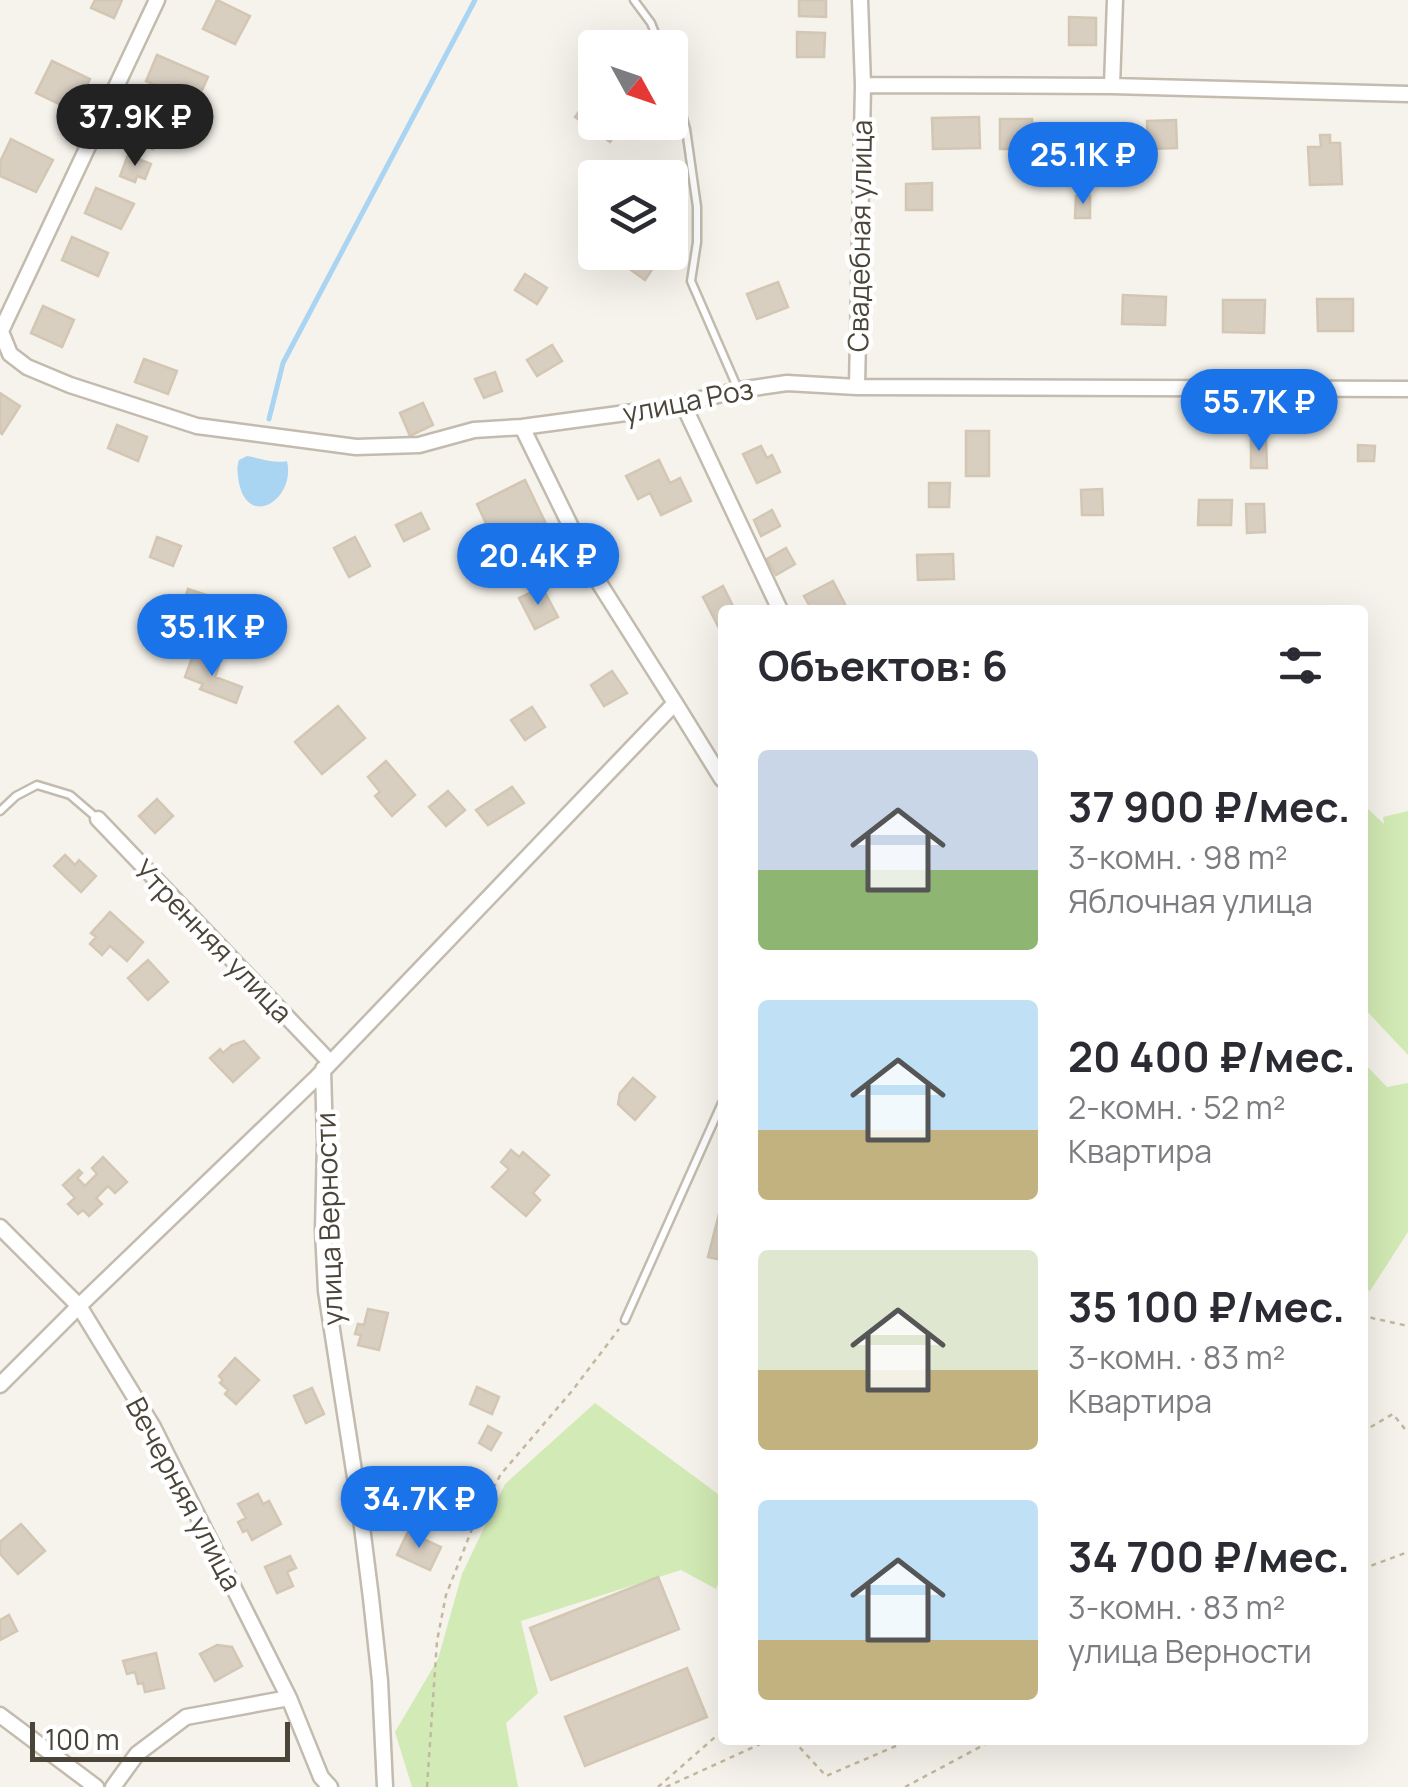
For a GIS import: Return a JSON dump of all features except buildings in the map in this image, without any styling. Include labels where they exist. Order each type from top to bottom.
[{"type":"street","points":[[0,331],[157,0]]},
{"type":"street","name":"Свадебная улица","points":[[857,386],[863,85],[860,0]]},
{"type":"street","points":[[1112,86],[1115,0]]},
{"type":"street","name":"Свадебная улица","points":[[863,85],[1112,86],[1408,94]]},
{"type":"street","name":"улица Роз","points":[[0,331],[10,354],[27,367],[70,386],[198,426],[356,447],[419,445],[474,430],[683,404],[788,382],[857,386],[1408,390]]},
{"type":"street","points":[[683,404],[778,605]]},
{"type":"street","points":[[522,427],[596,578],[718,773]]},
{"type":"street","points":[[0,1384],[327,1065],[675,704]]},
{"type":"street","name":"Утренняя улица","points":[[98,819],[327,1065]]},
{"type":"street","name":"улица Верности","points":[[327,1065],[326,1291],[371,1598],[380,1680],[384,1787]]},
{"type":"street","name":"Вечерняя улица","points":[[0,1227],[79,1306],[152,1427],[290,1698],[323,1784]]},
{"type":"street","points":[[113,1787],[137,1754],[186,1716],[290,1698]]},
{"type":"street","points":[[0,1715],[96,1787]]},
{"type":"lane","points":[[634,0],[654,30]]},
{"type":"lane","points":[[688,140],[697,207],[697,242],[690,281],[739,390]]},
{"type":"lane","points":[[0,811],[37,784],[70,795],[98,819]]},
{"type":"lane","points":[[625,1320],[718,1112]]},
{"type":"path","points":[[1368,1316],[1408,1326]]},
{"type":"path","points":[[426,1787],[437,1642],[446,1595],[476,1519],[501,1474],[625,1320]]},
{"type":"path","points":[[1368,1429],[1393,1414],[1408,1433]]},
{"type":"path","points":[[1368,1567],[1408,1552]]},
{"type":"path","points":[[658,1787],[718,1734]]},
{"type":"path","points":[[666,1787],[758,1745]]},
{"type":"path","points":[[798,1745],[826,1776],[898,1745]]},
{"type":"path","points":[[905,1787],[984,1745]]},
{"type":"green space","points":[[1368,809],[1384,824],[1383,817],[1408,811],[1408,1055],[1368,1012]]},
{"type":"green space","points":[[1368,1067],[1387,1087],[1408,1083],[1408,1232],[1370,1291]]},
{"type":"green space","points":[[595,1403],[718,1494],[718,1584],[716,1589],[681,1570],[521,1621],[538,1693],[506,1723],[518,1787],[412,1787],[395,1732],[438,1659],[462,1574],[505,1484]]},
{"type":"water","points":[[247,456],[287,461],[285,487],[270,504],[252,505],[244,497],[238,466],[239,460]]},
{"type":"waterway","points":[[269,419],[283,363],[475,0]]}]
